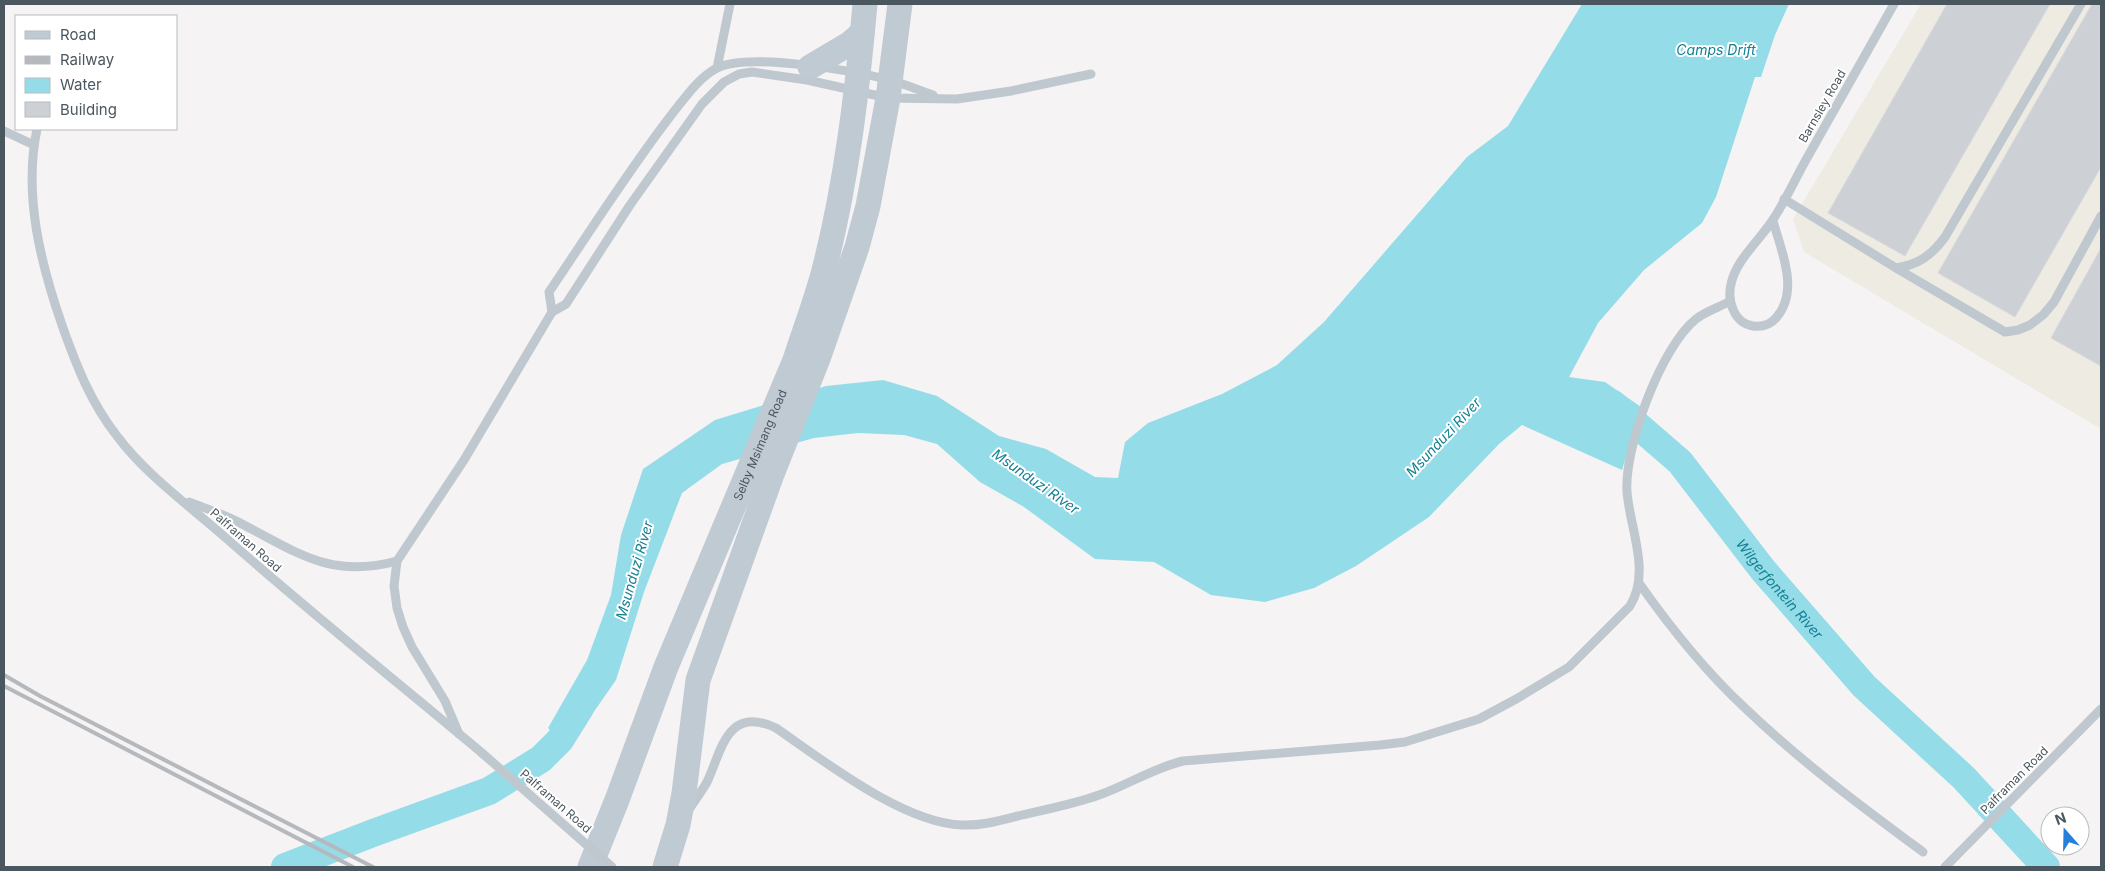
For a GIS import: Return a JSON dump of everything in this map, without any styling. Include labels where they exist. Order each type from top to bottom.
[{"type":"main road","name":"Selby Msimang Road","points":[[590,867],[666,667],[819,356],[857,247],[868,206],[872,87],[862,33],[865,4]]},
{"type":"main road","name":"Selby Msimang Road","points":[[665,867],[678,825],[684,793],[698,680],[795,360],[823,275],[835,221],[844,165],[900,4]]},
{"type":"main road","points":[[810,67],[849,44],[862,33]]},
{"type":"lane","points":[[717,68],[730,4]]},
{"type":"lane","name":"Barnsley Road","points":[[1730,302],[1731,284],[1736,270],[1773,221],[1784,198],[1894,4]]},
{"type":"lane","points":[[1896,268],[1909,267],[1922,260],[1934,252],[1945,237],[2081,4]]},
{"type":"lane","points":[[552,312],[549,292],[608,204],[651,142],[694,86],[717,68],[751,61],[810,67],[872,87],[939,97]]},
{"type":"lane","points":[[459,734],[445,701],[412,647],[403,627],[397,608],[394,586],[397,561],[464,460],[552,312],[566,304],[630,205],[702,104],[724,82],[739,74],[764,73],[939,97],[974,98],[1091,74]]},
{"type":"lane","points":[[4,130],[34,145]]},
{"type":"lane","name":"Palframan Road","points":[[37,130],[32,182],[36,229],[45,274],[80,376],[98,409],[118,438],[142,464],[297,601],[482,753],[612,867]]},
{"type":"lane","points":[[1784,198],[1896,268],[2006,332],[2030,325],[2043,315],[2054,302],[2101,216]]},
{"type":"lane","points":[[678,825],[706,784],[718,750],[728,736],[739,726],[751,721],[763,722],[776,728],[848,778],[905,810],[930,820],[963,826],[986,824],[1099,795],[1169,764],[1183,761],[1405,742],[1479,719],[1569,667],[1630,606],[1636,596],[1640,583],[1640,574],[1627,490],[1628,468],[1645,405],[1660,366],[1680,336],[1697,318],[1730,302],[1737,317],[1745,324],[1754,326],[1764,326],[1774,321],[1782,312],[1788,283],[1773,221]]},
{"type":"lane","points":[[181,499],[240,523],[295,553],[317,562],[336,567],[356,568],[378,566],[397,561]]},
{"type":"lane","points":[[1640,583],[1679,636],[1744,708],[1836,788],[1923,852]]},
{"type":"lane","name":"Palframan Road","points":[[1945,867],[2101,709]]},
{"type":"shaded area","points":[[1921,4],[2101,4],[2101,429],[1804,252],[1793,219]]},
{"type":"water","name":"Camps Drift","points":[[1582,4],[1789,4],[1775,35],[1761,77],[1755,77],[1716,197],[1702,223],[1644,270],[1598,323],[1569,377],[1605,382],[1641,407],[1622,470],[1522,425],[1499,444],[1429,517],[1356,566],[1314,588],[1265,602],[1211,595],[1154,562],[1095,559],[1024,507],[980,482],[937,444],[904,435],[858,433],[814,438],[722,464],[682,493],[644,592],[616,680],[568,749],[548,728],[587,660],[611,595],[621,535],[643,469],[715,420],[826,386],[883,380],[937,396],[999,436],[1046,449],[1095,477],[1118,478],[1125,442],[1148,423],[1222,394],[1277,365],[1324,322],[1467,157],[1508,126]]},
{"type":"building","points":[[1947,4],[2050,4],[1905,256],[1828,213]]},
{"type":"building","points":[[2092,4],[2101,4],[2101,167],[2015,317],[1938,273]]},
{"type":"building","points":[[2101,248],[2101,366],[2051,338]]},
{"type":"waterway","name":"Wilgerfontein River","points":[[1613,404],[1680,462],[1763,570],[1864,686],[1964,778],[2046,867]]},
{"type":"waterway","name":"Msunduzi River","points":[[285,867],[489,791],[541,759],[560,740],[580,708]]},
{"type":"railway","points":[[4,675],[40,696],[373,867]]},
{"type":"railway","points":[[4,686],[353,867]]}]
